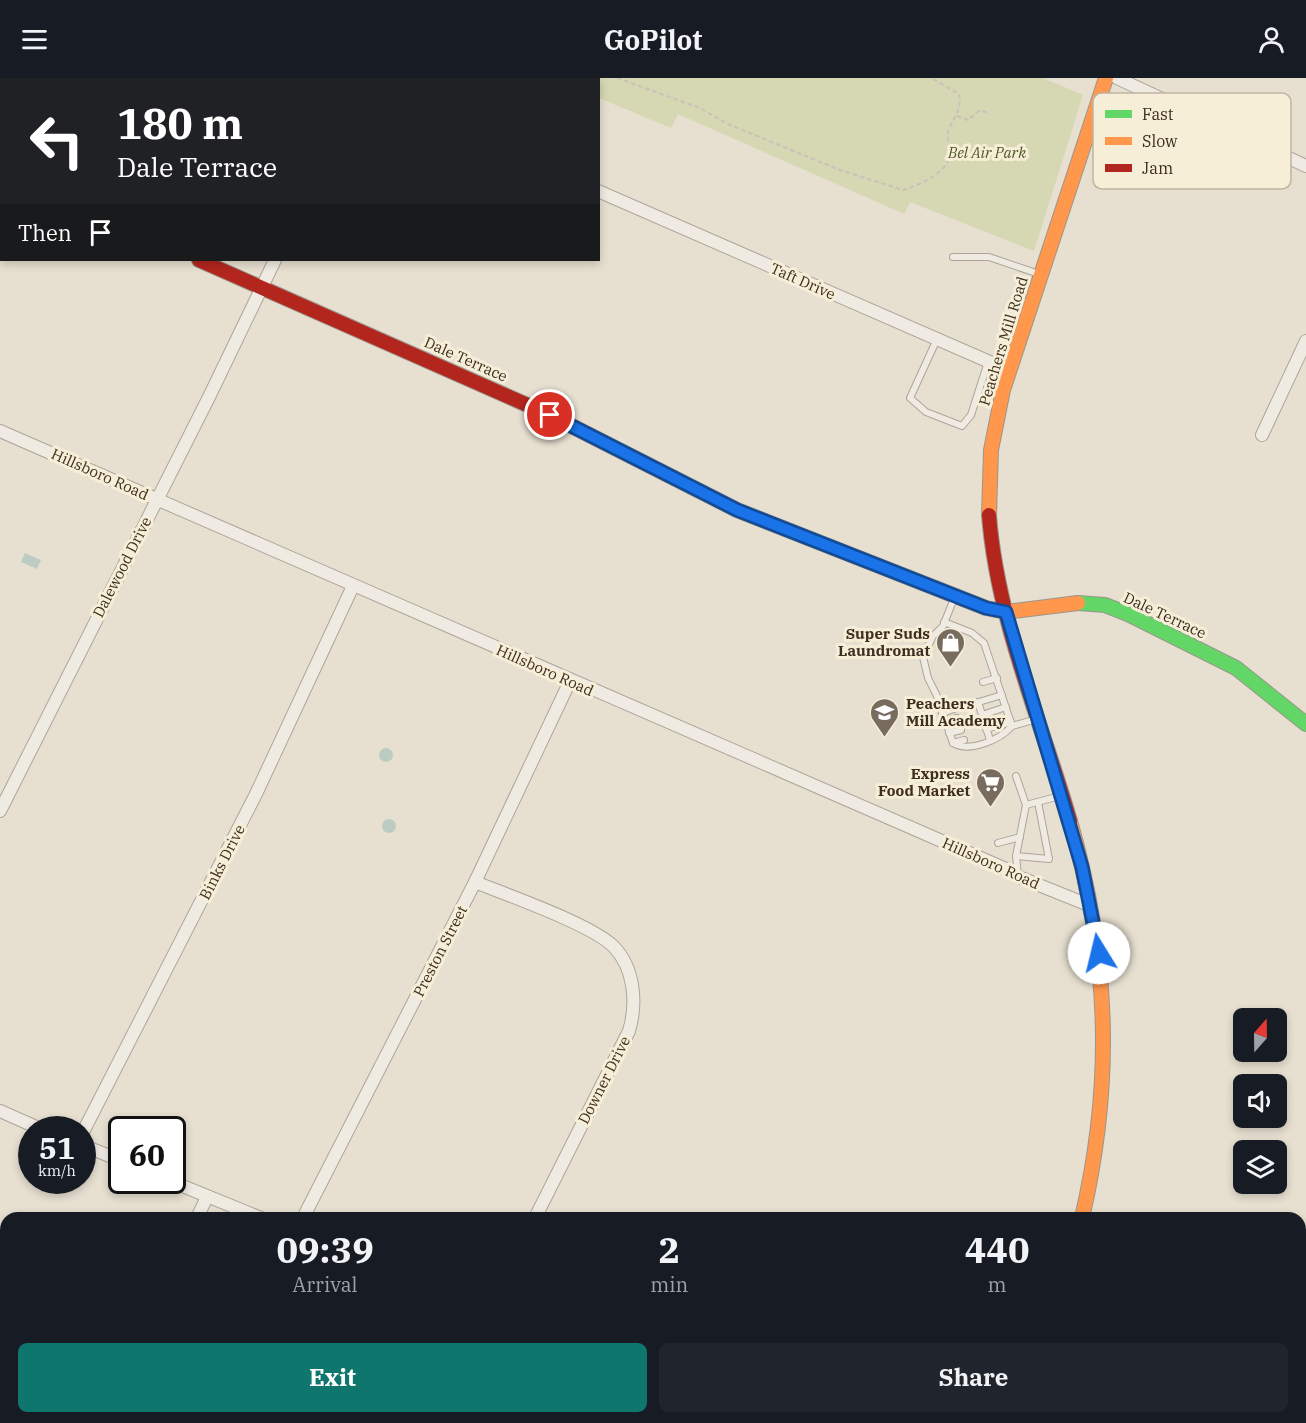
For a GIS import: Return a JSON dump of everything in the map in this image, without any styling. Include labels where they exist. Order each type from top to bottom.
[{"type":"street","name":"Peachers Mill Road","points":[[1101,93],[1106,78]]},
{"type":"street","points":[[1117,78],[1149,93]]},
{"type":"street","name":"Peachers Mill Road","points":[[1083,1212],[1104,1102],[1107,1046],[1099,953],[1091,906],[1061,796],[1006,612],[993,551],[988,499],[990,453],[1008,370],[1093,117]]},
{"type":"street","points":[[1291,159],[1306,166]]},
{"type":"street","name":"Taft Drive","points":[[600,192],[1008,370]]},
{"type":"street","name":"Dale Terrace","points":[[201,261],[540,410],[737,510],[986,608],[1006,612],[1083,602],[1105,605],[1128,614],[1236,668],[1306,724]]},
{"type":"street","name":"Dalewood Drive","points":[[0,811],[276,261]]},
{"type":"street","points":[[1262,435],[1306,341]]},
{"type":"street","name":"Hillsboro Road","points":[[0,431],[995,864],[1019,877],[1091,906]]},
{"type":"street","name":"Binks Drive","points":[[91,1116],[256,794],[353,586]]},
{"type":"street","name":"Preston Street","points":[[306,1212],[475,882],[570,681]]},
{"type":"street","name":"Downer Drive","points":[[475,882],[584,928],[602,938],[614,947],[622,960],[632,986],[634,1004],[629,1031],[538,1212]]},
{"type":"street","points":[[0,1112],[18,1119]]},
{"type":"street","points":[[186,1188],[246,1212]]},
{"type":"street","points":[[200,1212],[207,1197]]},
{"type":"lane","points":[[953,257],[989,257],[1040,275]]},
{"type":"lane","points":[[937,339],[910,398],[926,412],[962,426],[971,415],[988,362]]},
{"type":"lane","points":[[944,622],[979,638],[988,652],[1011,724],[1005,734],[963,748],[952,743],[937,696],[928,678],[923,657],[933,636],[944,622],[955,596]]},
{"type":"lane","points":[[983,682],[996,678]]},
{"type":"lane","points":[[937,696],[945,693]]},
{"type":"lane","points":[[990,740],[975,703],[1002,695]]},
{"type":"lane","points":[[979,713],[1006,707]]},
{"type":"lane","points":[[942,713],[954,709]]},
{"type":"lane","points":[[945,722],[957,718]]},
{"type":"lane","points":[[984,729],[1037,718]]},
{"type":"lane","points":[[949,734],[961,730]]},
{"type":"lane","points":[[952,743],[964,740]]},
{"type":"lane","points":[[1016,776],[1026,805],[1016,856],[1019,877]]},
{"type":"lane","points":[[1026,805],[1061,796]]},
{"type":"lane","points":[[1016,856],[1049,859],[1038,802]]},
{"type":"lane","points":[[998,843],[1020,837]]},
{"type":"path","points":[[616,78],[700,108],[754,135],[840,170],[880,181],[897,190],[920,183],[947,163],[950,154],[947,133],[960,106],[957,91],[931,78]]},
{"type":"path","points":[[957,116],[966,120],[980,110],[990,114]]},
{"type":"green space","name":"Bel Air Park","points":[[600,78],[1043,78],[1083,95],[1034,251],[910,202],[904,214],[678,114],[671,128],[600,98]]},
{"type":"shaded area","points":[[25,553],[41,560],[37,569],[21,562]]},
{"type":"shaded area","points":[[386,748],[391,750],[393,755],[391,760],[386,762],[381,760],[379,755],[381,750]]},
{"type":"shaded area","points":[[386,819],[392,819],[396,826],[392,833],[386,833],[382,829],[382,823]]},
{"type":"traffic: fast","points":[[1078,603],[1105,605],[1128,614],[1236,668],[1306,724]]},
{"type":"traffic: slow","points":[[1101,93],[1106,78]]},
{"type":"traffic: slow","points":[[989,515],[991,450],[1003,390],[1093,117]]},
{"type":"traffic: slow","points":[[674,478],[737,510],[986,608],[1006,612],[1078,603]]},
{"type":"traffic: slow","points":[[1070,821],[1093,921],[1103,1019],[1103,1068],[1099,1117],[1083,1212]]},
{"type":"traffic: jam","points":[[201,261],[550,415],[674,478]]},
{"type":"traffic: jam","points":[[989,515],[1001,593],[1010,631],[1070,821]]},
{"type":"place","name":"Super Suds Laundromat","points":[[951,668]]},
{"type":"place","name":"Peachers Mill Academy","points":[[885,738]]},
{"type":"place","name":"Express Food Market","points":[[991,808]]},
{"type":"route","points":[[550,415],[699,493],[737,510],[986,608],[1006,612],[1082,867],[1099,953]]}]
